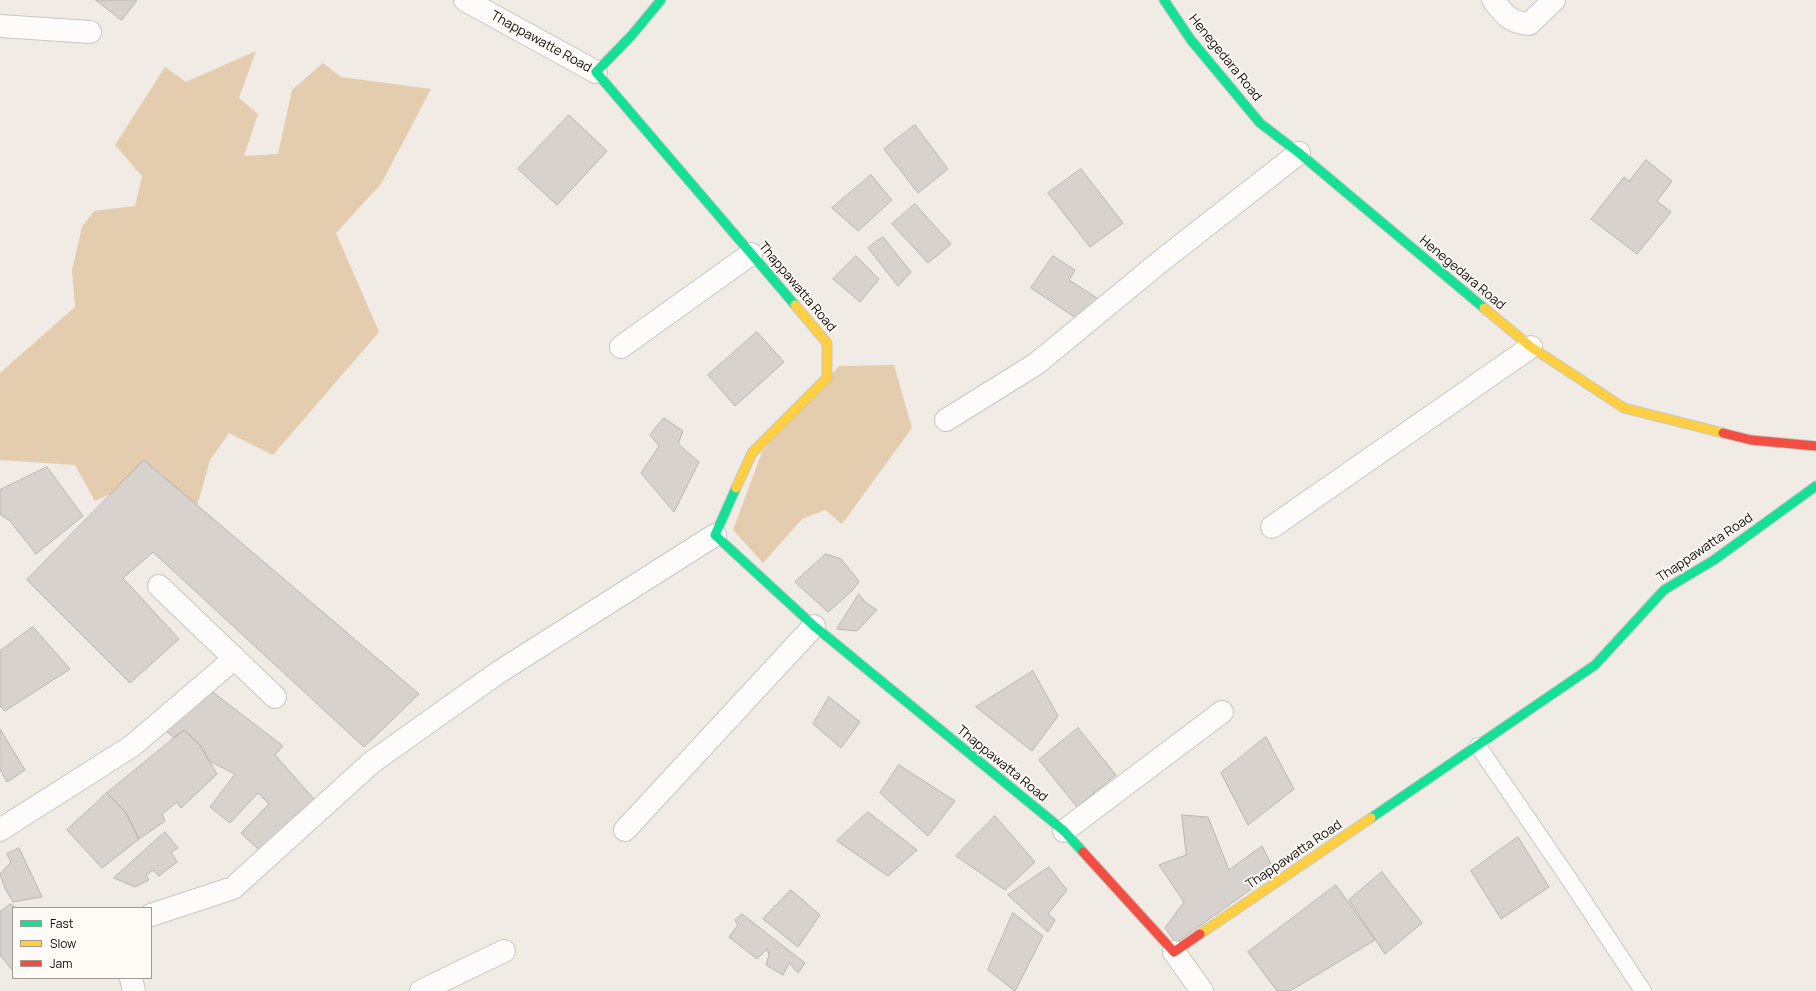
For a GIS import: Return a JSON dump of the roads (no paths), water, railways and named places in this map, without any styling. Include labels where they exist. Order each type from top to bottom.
[{"type":"street","name":"Thappawatte Road","points":[[465,0],[596,72]]},
{"type":"street","points":[[596,72],[632,35],[661,0]]},
{"type":"street","name":"Henegedara Road","points":[[1164,0],[1191,40],[1255,117],[1530,347],[1624,408],[1751,440],[1816,446]]},
{"type":"street","points":[[1493,0],[1506,17],[1517,23],[1529,24],[1554,0]]},
{"type":"street","points":[[0,26],[90,32]]},
{"type":"street","name":"Thappawatta Road","points":[[596,72],[827,343],[827,378],[752,453],[715,535],[814,626],[1064,832],[1174,952],[1478,746],[1595,664],[1664,590],[1714,560],[1816,486]]},
{"type":"street","points":[[946,420],[1036,364],[1161,261],[1299,153]]},
{"type":"street","points":[[621,347],[751,254]]},
{"type":"street","points":[[1272,527],[1530,347]]},
{"type":"street","points":[[152,915],[233,888],[371,763],[499,672],[715,535]]},
{"type":"street","points":[[158,586],[275,696]]},
{"type":"street","points":[[625,830],[814,626]]},
{"type":"street","points":[[0,830],[132,746],[235,658]]},
{"type":"street","points":[[1064,832],[1222,712]]},
{"type":"street","points":[[421,991],[504,951]]},
{"type":"street","points":[[1174,952],[1202,991]]},
{"type":"street","points":[[131,979],[134,991]]},
{"type":"lane","points":[[1478,746],[1643,991]]}]
